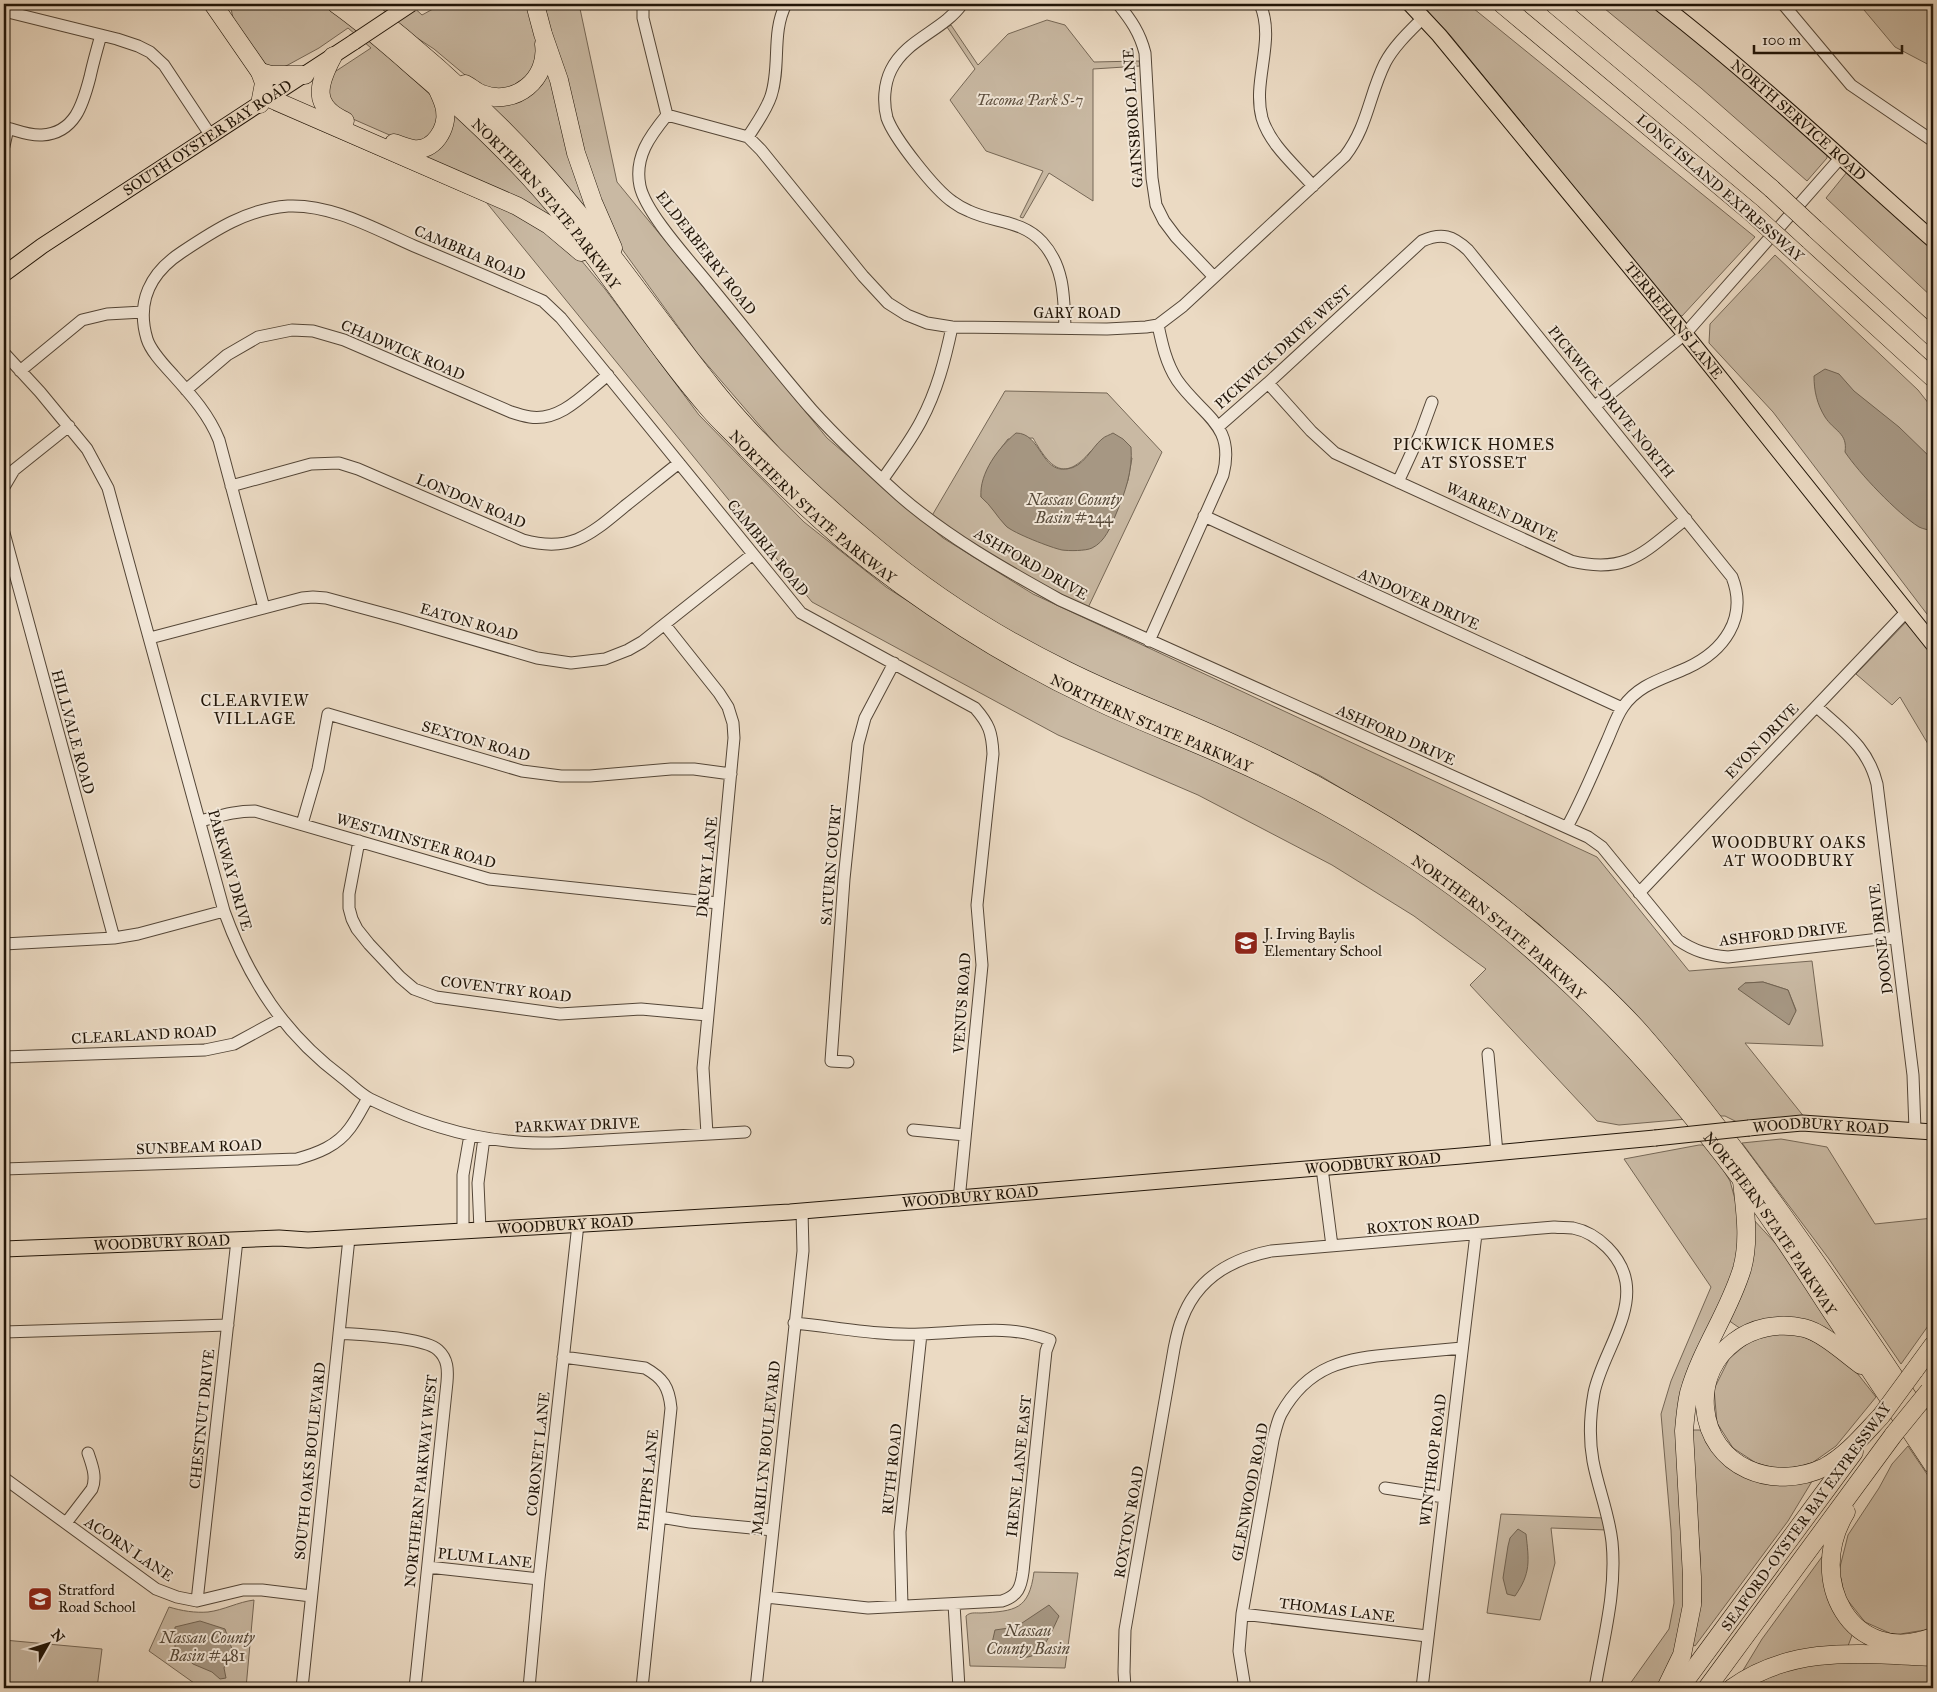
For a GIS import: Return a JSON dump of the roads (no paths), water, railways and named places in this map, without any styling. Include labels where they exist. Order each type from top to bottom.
[{"type":"highway","points":[[213,4],[260,72],[264,83],[265,101],[490,194],[536,216],[626,286]]},
{"type":"highway","points":[[225,4],[229,27]]},
{"type":"highway","name":"NORTHERN STATE PARKWAY","points":[[336,4],[364,24],[437,87],[488,135],[560,212],[714,390],[778,460],[838,515],[911,575],[977,620],[1033,653],[1112,692],[1274,762],[1390,828],[1473,883],[1578,970],[1637,1029],[1753,1173],[1836,1290],[1933,1436]]},
{"type":"highway","name":"NORTHERN STATE PARKWAY","points":[[361,4],[419,51],[475,101],[537,166],[626,286],[710,410],[791,494],[872,563],[938,609],[1040,672],[1096,701],[1227,757],[1280,782],[1331,808],[1378,836],[1441,878],[1540,956],[1592,1004],[1659,1076],[1742,1180],[1788,1245],[1933,1465]]},
{"type":"highway","points":[[535,4],[559,80],[576,153],[626,286]]},
{"type":"highway","name":"LONG ISLAND EXPRESSWAY","points":[[1501,4],[1518,16],[1752,213],[1933,378]]},
{"type":"highway","name":"LONG ISLAND EXPRESSWAY","points":[[1554,4],[1772,189],[1933,337]]},
{"type":"highway","points":[[419,51],[482,94],[509,96],[518,94],[537,77],[546,54],[543,34]]},
{"type":"highway","points":[[332,56],[320,93],[325,108],[334,116],[401,146],[414,149],[422,148],[436,140],[442,131],[445,111],[437,87]]},
{"type":"highway","points":[[260,72],[271,75],[305,75]]},
{"type":"highway","points":[[1892,299],[1933,333]]},
{"type":"highway","points":[[1666,1688],[1682,1655],[1692,1605],[1684,1431],[1686,1412],[1694,1379],[1734,1293],[1742,1267],[1746,1221],[1742,1180]]},
{"type":"highway","points":[[1874,1375],[1835,1345],[1806,1328],[1783,1324],[1764,1326],[1747,1333],[1730,1344],[1722,1352],[1714,1365],[1708,1383],[1705,1406],[1706,1414],[1712,1433],[1724,1451],[1733,1460],[1760,1475],[1783,1478],[1808,1473],[1843,1456],[1881,1416]]},
{"type":"highway","name":"SEAFORD-OYSTER BAY EXPRESSWAY","points":[[1680,1688],[1933,1345]]},
{"type":"highway","name":"SEAFORD-OYSTER BAY EXPRESSWAY","points":[[1707,1688],[1894,1434],[1931,1389]]},
{"type":"highway","points":[[1894,1434],[1840,1522],[1834,1544],[1831,1580],[1838,1605],[1852,1623],[1865,1633],[1882,1641],[1901,1644],[1918,1642],[1933,1636]]},
{"type":"highway","points":[[1732,1688],[1758,1673],[1815,1655],[1855,1653],[1933,1658]]},
{"type":"main road","name":"SOUTH OYSTER BAY ROAD","points":[[4,274],[42,246],[411,4]]},
{"type":"main road","name":"TERREHANS LANE","points":[[1410,4],[1439,35],[1685,334],[1933,644]]},
{"type":"main road","name":"NORTH SERVICE ROAD","points":[[1661,4],[1735,63],[1842,156],[1933,240]]},
{"type":"main road","name":"WOODBURY ROAD","points":[[4,1249],[279,1238],[308,1240],[349,1238],[959,1200],[1497,1153],[1802,1123],[1933,1132]]},
{"type":"street","points":[[643,4],[643,18],[667,115],[748,137],[771,96],[775,78],[778,30],[786,4]]},
{"type":"street","points":[[962,4],[955,14],[912,44],[897,59],[890,72],[885,89],[885,106],[888,119],[896,136],[936,186],[952,202],[971,212],[1018,225],[1041,241],[1051,254],[1062,278],[1065,328]]},
{"type":"street","name":"GAINSBORO LANE","points":[[1118,4],[1134,24],[1142,40],[1145,53],[1152,178],[1156,205],[1164,221],[1176,237],[1214,277]]},
{"type":"street","points":[[1260,4],[1264,12],[1266,33],[1259,91],[1262,119],[1272,140],[1313,186]]},
{"type":"street","points":[[1783,4],[1851,86],[1932,136]]},
{"type":"street","points":[[4,10],[138,46],[158,59],[211,136]]},
{"type":"street","name":"GARY ROAD","points":[[748,137],[761,150],[863,276],[888,303],[907,315],[927,323],[952,327],[1146,328],[1158,325],[1183,306],[1345,156],[1353,146],[1365,123],[1374,88],[1385,62],[1396,46],[1422,18]]},
{"type":"street","points":[[4,146],[6,128],[34,135],[54,134],[66,128],[73,120],[83,103],[101,35]]},
{"type":"street","name":"ELDERBERRY ROAD","points":[[667,115],[650,136],[643,148],[639,163],[640,187],[646,205],[690,262],[812,409],[843,442],[883,479]]},
{"type":"street","points":[[1595,406],[1685,334],[1842,156]]},
{"type":"street","name":"CAMBRIA ROAD","points":[[264,608],[219,440],[213,426],[150,345],[143,312],[147,292],[153,279],[162,267],[219,228],[241,217],[264,210],[289,206],[309,208],[347,217],[543,301],[561,318],[801,612],[975,708],[986,720]]},
{"type":"street","name":"PICKWICK DRIVE NORTH","points":[[1430,237],[1444,236],[1458,240],[1468,250],[1732,577],[1738,600],[1736,616],[1725,639],[1705,657],[1688,668],[1662,677],[1644,686],[1622,708]]},
{"type":"street","name":"PICKWICK DRIVE WEST","points":[[1149,640],[1223,475],[1226,465],[1226,446],[1219,426],[1268,383],[1407,253],[1430,237]]},
{"type":"street","points":[[20,371],[82,320],[107,314],[143,312]]},
{"type":"street","points":[[1158,325],[1166,357],[1177,379],[1219,426]]},
{"type":"street","points":[[883,479],[913,434],[932,396],[947,352],[952,327]]},
{"type":"street","name":"CHADWICK ROAD","points":[[186,390],[245,343],[269,333],[292,330],[314,331],[344,340],[511,412],[531,417],[546,417],[562,411],[608,375]]},
{"type":"street","name":"PARKWAY DRIVE","points":[[4,353],[40,392],[87,449],[108,488],[224,911],[234,940],[246,965],[280,1018],[330,1068],[368,1098],[423,1122],[470,1135],[507,1142],[541,1144],[745,1132]]},
{"type":"street","name":"WARREN DRIVE","points":[[1268,383],[1311,431],[1335,453],[1571,561],[1592,566],[1613,565],[1635,558],[1686,519]]},
{"type":"street","points":[[1398,482],[1421,432],[1432,402]]},
{"type":"street","points":[[4,487],[14,470],[69,426]]},
{"type":"street","name":"LONDON ROAD","points":[[231,486],[311,464],[339,463],[358,469],[523,540],[538,544],[554,545],[574,541],[592,534],[679,463]]},
{"type":"street","name":"ASHFORD DRIVE","points":[[883,479],[940,527],[994,563],[1060,600],[1567,827],[1599,844],[1678,940],[1690,949],[1710,956],[1728,957],[1896,937]]},
{"type":"street","name":"ANDOVER DRIVE","points":[[1204,516],[1622,708]]},
{"type":"street","name":"HILLVALE ROAD","points":[[4,533],[114,938]]},
{"type":"street","name":"EATON ROAD","points":[[150,638],[302,598],[326,598],[537,658],[572,663],[605,659],[628,650],[665,625],[753,554]]},
{"type":"street","name":"EVON DRIVE","points":[[1639,893],[1907,611]]},
{"type":"street","name":"DRURY LANE","points":[[665,625],[719,693],[728,707],[733,724],[734,738],[731,774],[703,1068],[707,1134]]},
{"type":"street","name":"SATURN COURT","points":[[848,1062],[831,1061],[844,879],[858,744],[865,718],[894,663]]},
{"type":"street","name":"DOONE DRIVE","points":[[1817,707],[1860,747],[1869,760],[1875,774],[1913,1075],[1915,1130]]},
{"type":"street","points":[[1567,827],[1622,708]]},
{"type":"street","name":"SEXTON ROAD","points":[[302,824],[318,769],[328,714],[522,771],[562,776],[590,776],[671,769],[694,769],[731,774]]},
{"type":"street","name":"VENUS ROAD","points":[[959,1200],[982,965],[977,905],[993,754],[992,736],[986,720]]},
{"type":"street","name":"WESTMINSTER ROAD","points":[[200,821],[233,812],[256,811],[489,879],[718,903]]},
{"type":"street","name":"COVENTRY ROAD","points":[[359,841],[349,894],[349,908],[352,920],[356,929],[369,944],[414,989],[436,997],[560,1014],[640,1009],[707,1015]]},
{"type":"street","points":[[4,944],[114,938],[138,934],[224,911]]},
{"type":"street","name":"CLEARLAND ROAD","points":[[4,1057],[205,1050],[234,1044],[280,1018]]},
{"type":"street","points":[[1488,1054],[1497,1153]]},
{"type":"street","name":"SUNBEAM ROAD","points":[[4,1169],[297,1159],[318,1153],[339,1140],[350,1128],[368,1098]]},
{"type":"street","points":[[913,1130],[965,1135]]},
{"type":"street","points":[[463,1231],[463,1175],[470,1135]]},
{"type":"street","points":[[480,1230],[478,1183],[484,1138]]},
{"type":"street","points":[[1322,1168],[1332,1246]]},
{"type":"street","name":"MARILYN BOULEVARD","points":[[756,1688],[803,1251],[802,1211]]},
{"type":"street","name":"CORONET LANE","points":[[529,1688],[539,1579],[578,1224]]},
{"type":"street","name":"ROXTON ROAD","points":[[1125,1688],[1125,1630],[1174,1349],[1182,1319],[1192,1300],[1206,1282],[1233,1262],[1271,1251],[1554,1227],[1573,1228],[1584,1231],[1601,1241],[1610,1250],[1621,1267],[1626,1281],[1627,1298],[1624,1314],[1598,1376],[1590,1423],[1593,1462],[1612,1542],[1613,1576],[1611,1601],[1594,1688]]},
{"type":"street","name":"WINTHROP ROAD","points":[[1422,1688],[1476,1234]]},
{"type":"street","name":"SOUTH OAKS BOULEVARD","points":[[302,1688],[349,1238]]},
{"type":"street","name":"CHESTNUT DRIVE","points":[[197,1601],[237,1240]]},
{"type":"street","points":[[794,1323],[892,1333],[921,1334]]},
{"type":"street","points":[[4,1332],[228,1325]]},
{"type":"street","name":"IRENE LANE EAST","points":[[921,1334],[989,1329],[1034,1334],[1050,1340],[1046,1351],[1021,1588],[1010,1599],[1002,1601],[954,1604]]},
{"type":"street","name":"NORTHERN PARKWAY WEST","points":[[339,1333],[430,1344],[439,1350],[446,1361],[447,1382],[415,1688]]},
{"type":"street","name":"RUTH ROAD","points":[[902,1606],[900,1532],[921,1334]]},
{"type":"street","name":"GLENWOOD ROAD","points":[[1245,1688],[1239,1651],[1242,1614],[1273,1440],[1281,1415],[1294,1395],[1310,1379],[1321,1371],[1351,1359],[1462,1348]]},
{"type":"street","name":"PHIPPS LANE","points":[[563,1357],[645,1368],[657,1375],[667,1387],[670,1395],[671,1408],[642,1688]]},
{"type":"street","points":[[66,1523],[92,1489],[94,1483],[94,1471],[88,1453]]},
{"type":"street","name":"ACORN LANE","points":[[4,1478],[156,1589],[177,1597],[197,1601],[244,1590],[262,1590],[311,1596]]},
{"type":"street","points":[[1385,1488],[1444,1497]]},
{"type":"street","points":[[660,1517],[690,1522],[772,1530]]},
{"type":"street","name":"PLUM LANE","points":[[428,1568],[539,1579]]},
{"type":"street","points":[[766,1597],[868,1608],[954,1604],[959,1688]]},
{"type":"street","name":"THOMAS LANE","points":[[1242,1614],[1428,1636]]},
{"type":"water","points":[[1825,369],[1839,374],[1854,391],[1899,427],[1933,460],[1933,531],[1919,527],[1910,521],[1869,481],[1845,452],[1842,436],[1825,417],[1816,397],[1814,376]]},
{"type":"water","name":"Nassau County Basin #244","points":[[1016,433],[1031,439],[1046,459],[1058,469],[1073,468],[1078,465],[1102,439],[1113,433],[1131,447],[1128,481],[1110,528],[1101,542],[1086,550],[1065,550],[1033,540],[1006,526],[981,497],[983,479],[991,461]]},
{"type":"water","points":[[1763,982],[1788,990],[1796,1011],[1789,1025],[1738,989],[1745,983]]},
{"type":"water","points":[[1518,1529],[1526,1534],[1528,1566],[1524,1580],[1515,1596],[1507,1594],[1503,1578],[1510,1538]]},
{"type":"water","name":"Nassau County Basin","points":[[1049,1605],[1059,1616],[1047,1641],[1034,1655],[1027,1657],[1018,1656],[992,1643],[995,1630],[1016,1627]]},
{"type":"water","name":"Nassau County Basin #481","points":[[200,1621],[225,1629],[232,1649],[224,1668],[226,1678],[220,1679],[212,1672],[193,1664],[175,1647],[175,1627]]},
{"type":"place","name":"J. Irving Baylis Elementary School","points":[[1246,943]]},
{"type":"place","name":"Stratford Road School","points":[[40,1599]]},
{"type":"district","name":"PICKWICK HOMES AT SYOSSET","points":[[1474,453]]},
{"type":"district","name":"CLEARVIEW VILLAGE","points":[[255,709]]},
{"type":"district","name":"WOODBURY OAKS AT WOODBURY","points":[[1789,851]]},
{"type":"park label","name":"Tacoma Park S-7","points":[[1030,100]]}]
